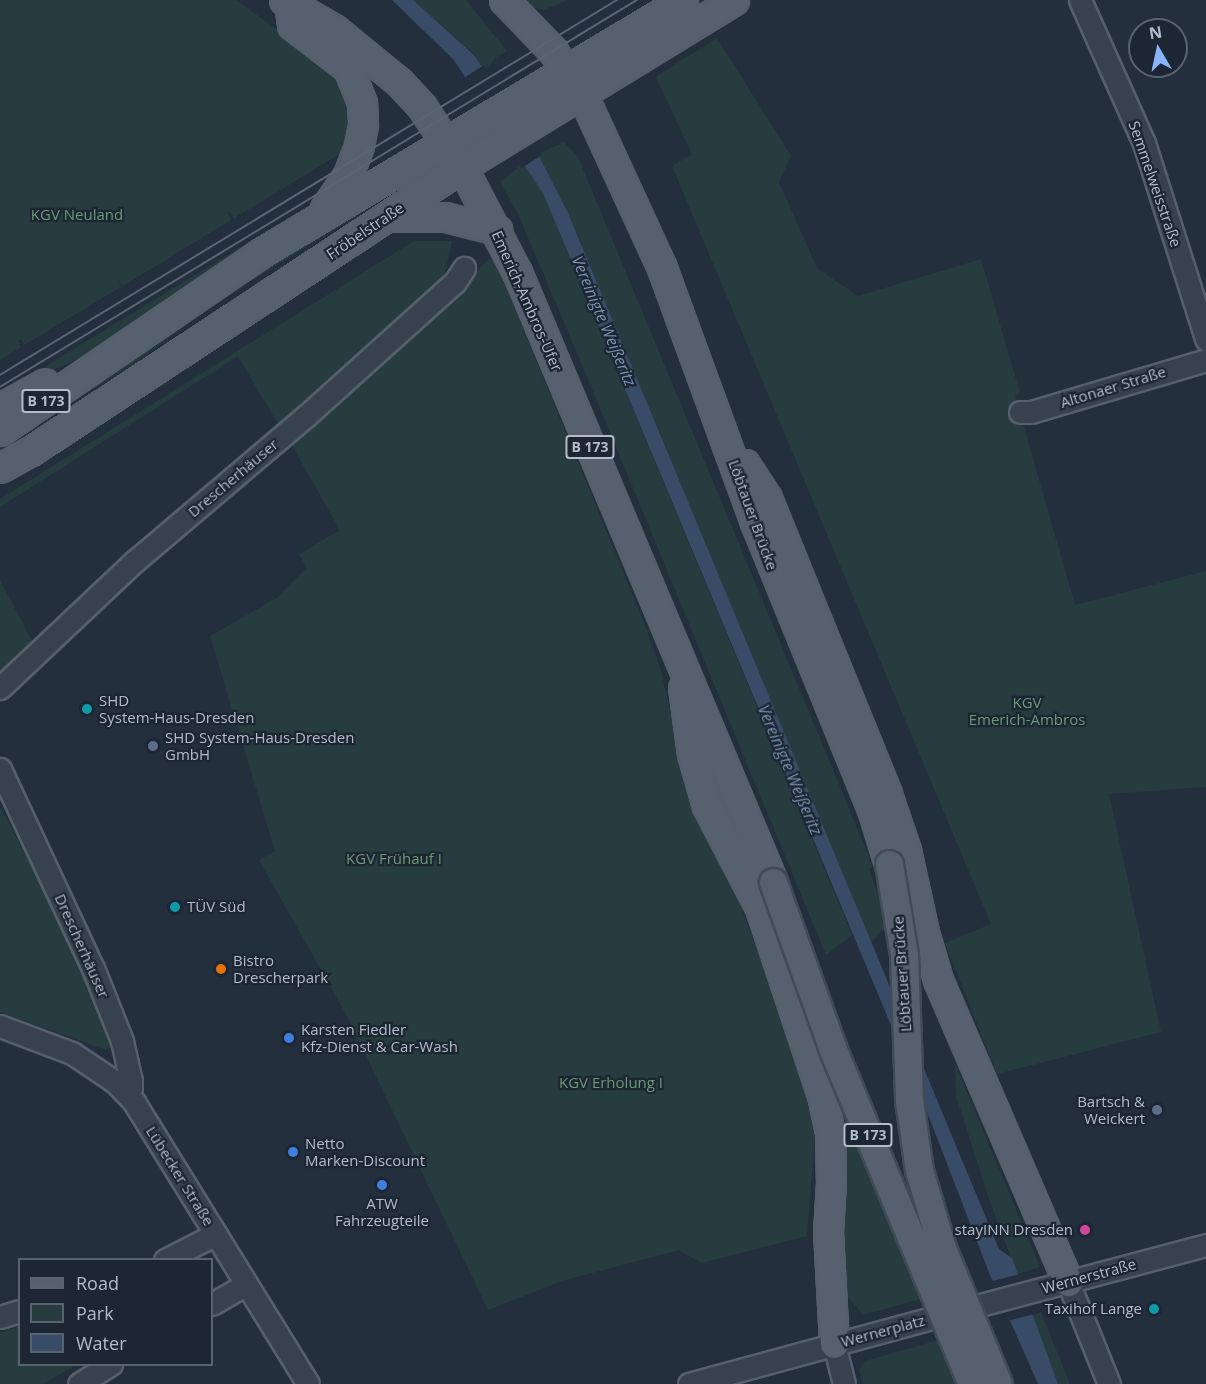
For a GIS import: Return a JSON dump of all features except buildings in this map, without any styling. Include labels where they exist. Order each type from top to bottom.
[{"type":"main road","points":[[504,0],[546,43],[567,71],[683,0]]},
{"type":"main road","name":"Fröbelstraße","points":[[0,468],[31,451],[471,162],[734,0]]},
{"type":"main road","points":[[287,1],[292,26],[348,68],[362,103],[363,125],[360,146],[348,175],[318,218]]},
{"type":"main road","name":"Emerich-Ambros-Ufer","points":[[287,1],[334,29],[381,66],[455,137],[471,162],[497,230],[517,272],[681,666]]},
{"type":"main road","name":"B 173","points":[[0,431],[204,290],[318,218],[567,71],[582,94],[662,268],[724,437]]},
{"type":"main road","points":[[387,217],[445,217],[497,230]]},
{"type":"main road","points":[[0,408],[51,380],[92,369]]},
{"type":"main road","points":[[724,437],[767,498],[877,768],[904,842],[936,973],[1057,1285]]},
{"type":"main road","name":"Löbtauer Brücke","points":[[724,437],[786,605],[871,806],[889,864],[904,955],[909,1100],[919,1170],[942,1248],[998,1384]]},
{"type":"main road","points":[[0,478],[31,451]]},
{"type":"main road","points":[[681,666],[686,722],[706,806],[760,908],[822,1095],[830,1132],[828,1242],[834,1344]]},
{"type":"main road","name":"B 173","points":[[681,666],[773,882],[833,1050],[972,1384]]},
{"type":"street","name":"Semmelweisstraße","points":[[1080,0],[1144,143],[1206,339]]},
{"type":"street","name":"Drescherhäuser","points":[[0,688],[135,561],[306,416],[455,282],[464,268]]},
{"type":"street","name":"Altonaer Straße","points":[[1020,411],[1031,412],[1206,360]]},
{"type":"street","name":"Drescherhäuser","points":[[0,769],[93,968],[118,1030],[131,1081],[131,1088],[126,1094]]},
{"type":"street","name":"Lübecker Straße","points":[[0,1026],[72,1053],[115,1082],[126,1094],[146,1120],[308,1384]]},
{"type":"street","points":[[169,1258],[216,1234]]},
{"type":"street","name":"Wernerstraße","points":[[973,1307],[1206,1245]]},
{"type":"street","points":[[213,1303],[246,1284]]},
{"type":"street","points":[[1057,1285],[1109,1384]]},
{"type":"street","points":[[0,1317],[18,1312]]},
{"type":"street","name":"Wernerplatz","points":[[834,1344],[932,1318]]},
{"type":"street","points":[[689,1384],[834,1344],[844,1384]]},
{"type":"street","points":[[79,1384],[109,1366]]},
{"type":"green space","name":"KGV Neuland","points":[[0,0],[236,0],[317,58],[337,78],[347,103],[349,133],[346,142],[342,143],[343,152],[234,218],[230,212],[228,213],[231,220],[123,286],[118,280],[121,287],[24,345],[21,339],[18,341],[21,347],[0,360]]},
{"type":"green space","points":[[413,0],[466,0],[507,51],[495,58],[485,71],[475,55]]},
{"type":"green space","points":[[525,0],[568,0],[544,10],[533,7]]},
{"type":"green space","name":"KGV Emerich-Ambros","points":[[717,38],[791,156],[779,182],[817,268],[858,296],[981,259],[1020,393],[1015,396],[1075,605],[1206,571],[1206,787],[1109,794],[1161,1032],[997,1074],[945,943],[991,924],[672,166],[692,154],[656,77]]},
{"type":"green space","points":[[564,142],[578,157],[868,854],[872,867],[869,869],[889,924],[871,942],[568,213],[538,154]]},
{"type":"green space","points":[[524,163],[543,193],[852,935],[826,955],[585,372],[518,214],[500,182]]},
{"type":"green space","points":[[413,171],[418,178],[228,295],[138,360],[0,450],[0,438],[200,302]]},
{"type":"green space","points":[[311,204],[98,350],[0,394]]},
{"type":"green space","points":[[414,241],[452,241],[445,274],[407,317],[281,429],[238,356],[0,507],[0,499]]},
{"type":"green space","name":"KGV Erholung I","points":[[489,258],[498,268],[645,625],[661,671],[690,794],[738,899],[768,979],[807,1099],[815,1136],[807,1236],[702,1263],[679,1250],[562,1281],[488,1310],[347,1016],[259,860],[275,851],[210,636],[277,598],[307,568],[299,554],[340,530],[290,442],[469,281]]},
{"type":"green space","points":[[0,580],[32,641],[0,673]]},
{"type":"green space","points":[[0,807],[91,973],[114,1045],[106,1050],[0,1012]]},
{"type":"green space","points":[[955,1063],[1040,1267],[1017,1274],[989,1199],[956,1096]]},
{"type":"green space","points":[[857,1134],[924,1298],[863,1315],[844,1292],[840,1144]]},
{"type":"green space","points":[[1041,1312],[1070,1384],[1058,1384],[1032,1315]]},
{"type":"green space","points":[[18,1326],[18,1366],[74,1366],[43,1384],[0,1384],[0,1333]]},
{"type":"green space","points":[[942,1339],[960,1384],[863,1384],[859,1370],[865,1361]]},
{"type":"water","name":"Vereinigte Weißeritz","points":[[392,0],[413,0],[475,56],[538,154],[568,213],[999,1249],[1012,1258],[1058,1384],[1038,1384],[990,1275],[924,1104],[543,193],[453,59]]},
{"type":"pier","points":[[484,65],[542,155],[521,168],[463,79]]},
{"type":"pier","points":[[1020,1274],[1035,1314],[1007,1321],[989,1282]]},
{"type":"tram line","points":[[0,375],[617,0]]},
{"type":"tram line","points":[[0,387],[637,0]]},
{"type":"place","name":"SHD System-Haus-Dresden","points":[[87,709]]},
{"type":"place","name":"SHD System-Haus-Dresden GmbH","points":[[153,746]]},
{"type":"place","name":"TÜV Süd","points":[[175,907]]},
{"type":"place","name":"Bistro Drescherpark","points":[[221,969]]},
{"type":"place","name":"Karsten Fiedler Kfz-Dienst & Car-Wash","points":[[289,1038]]},
{"type":"place","name":"Bartsch & Weickert","points":[[1157,1110]]},
{"type":"place","name":"Netto Marken-Discount","points":[[293,1152]]},
{"type":"place","name":"ATW Fahrzeugteile","points":[[382,1185]]},
{"type":"place","name":"stayINN Dresden","points":[[1085,1230]]},
{"type":"place","name":"Taxihof Lange","points":[[1154,1309]]},
{"type":"park label","name":"KGV Frühauf I","points":[[394,859]]}]
